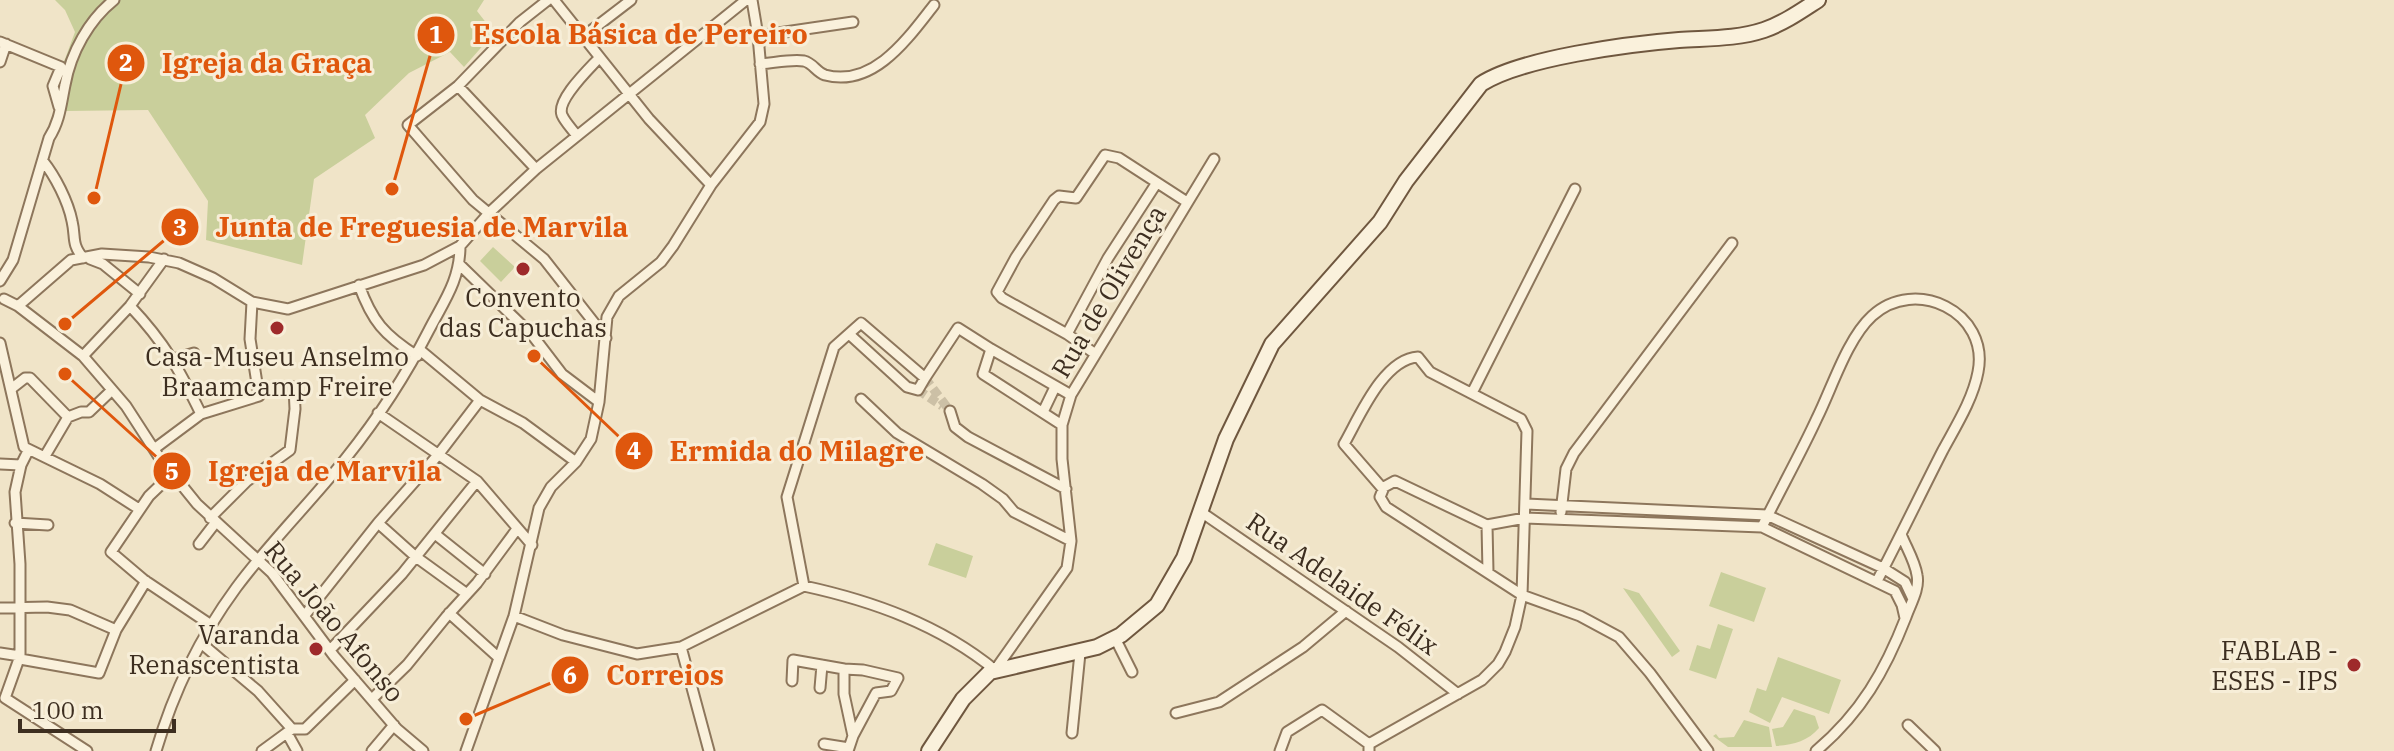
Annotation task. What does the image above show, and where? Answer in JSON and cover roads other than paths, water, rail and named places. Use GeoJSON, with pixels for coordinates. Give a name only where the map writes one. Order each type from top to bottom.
{"type":"FeatureCollection","features":[{"type":"Feature","properties":{"kind":"street"},"geometry":{"type":"LineString","coordinates":[[0,281],[13,260],[49,138],[58,125],[65,81],[75,53],[99,12],[114,0]]}},
{"type":"Feature","properties":{"kind":"street"},"geometry":{"type":"LineString","coordinates":[[548,0],[520,22],[458,86],[408,125],[473,200],[544,259],[606,338]]}},
{"type":"Feature","properties":{"kind":"street"},"geometry":{"type":"LineString","coordinates":[[554,0],[649,119],[711,185]]}},
{"type":"Feature","properties":{"kind":"street"},"geometry":{"type":"LineString","coordinates":[[584,36],[631,0]]}},
{"type":"Feature","properties":{"kind":"street"},"geometry":{"type":"LineString","coordinates":[[18,306],[71,260],[102,254],[164,259],[202,272],[252,302],[288,309],[424,265],[460,246],[490,212],[536,169],[749,0],[758,36],[764,104],[760,122],[711,185],[661,262],[619,296],[607,317],[599,402],[591,439],[576,462],[551,487],[539,508],[514,616],[466,751]]}},
{"type":"Feature","properties":{"kind":"street"},"geometry":{"type":"LineString","coordinates":[[929,751],[963,699],[985,675],[995,670],[1080,653],[1115,638],[1148,614],[1164,596],[1184,558],[1226,439],[1272,344],[1380,222],[1406,181],[1481,84],[1519,68],[1567,57],[1660,42],[1746,35],[1780,23],[1818,0]]}},
{"type":"Feature","properties":{"kind":"street"},"geometry":{"type":"LineString","coordinates":[[760,64],[804,61],[823,75],[858,74],[897,52],[934,5]]}},
{"type":"Feature","properties":{"kind":"street"},"geometry":{"type":"LineString","coordinates":[[758,36],[853,22]]}},
{"type":"Feature","properties":{"kind":"street"},"geometry":{"type":"LineString","coordinates":[[0,62],[3,43],[61,67],[53,86],[60,111]]}},
{"type":"Feature","properties":{"kind":"street"},"geometry":{"type":"LineString","coordinates":[[577,136],[562,116],[561,107],[572,88],[599,58]]}},
{"type":"Feature","properties":{"kind":"street"},"geometry":{"type":"LineString","coordinates":[[458,86],[536,169]]}},
{"type":"Feature","properties":{"kind":"street"},"geometry":{"type":"LineString","coordinates":[[1094,353],[1067,334],[1002,298],[997,292],[1000,283],[1054,200],[1059,196],[1076,198],[1105,155],[1119,158],[1187,202]]}},
{"type":"Feature","properties":{"kind":"street","name":"Rua de Olivença"},"geometry":{"type":"LineString","coordinates":[[995,670],[1067,568],[1071,541],[1062,459],[1062,425],[1071,395],[1214,159]]}},
{"type":"Feature","properties":{"kind":"street"},"geometry":{"type":"LineString","coordinates":[[43,161],[69,210],[74,225],[74,246],[83,258],[103,264],[140,294]]}},
{"type":"Feature","properties":{"kind":"street"},"geometry":{"type":"LineString","coordinates":[[1067,334],[1108,258],[1156,184]]}},
{"type":"Feature","properties":{"kind":"street"},"geometry":{"type":"LineString","coordinates":[[1472,393],[1575,189]]}},
{"type":"Feature","properties":{"kind":"street"},"geometry":{"type":"LineString","coordinates":[[1560,519],[1566,469],[1574,453],[1732,243]]}},
{"type":"Feature","properties":{"kind":"street"},"geometry":{"type":"LineString","coordinates":[[156,751],[166,717],[211,625],[259,561],[346,458],[418,353],[445,306],[460,265],[460,246]]}},
{"type":"Feature","properties":{"kind":"street"},"geometry":{"type":"LineString","coordinates":[[83,356],[130,306],[164,259]]}},
{"type":"Feature","properties":{"kind":"street"},"geometry":{"type":"LineString","coordinates":[[460,265],[533,336],[562,374],[599,402]]}},
{"type":"Feature","properties":{"kind":"street"},"geometry":{"type":"LineString","coordinates":[[359,285],[376,323],[384,332],[418,353],[480,400],[523,423],[576,462]]}},
{"type":"Feature","properties":{"kind":"street","name":"Rua João Afonso"},"geometry":{"type":"LineString","coordinates":[[1,298],[18,306],[83,356],[126,406],[172,474],[213,520],[259,561],[409,746],[423,751]]}},
{"type":"Feature","properties":{"kind":"street"},"geometry":{"type":"LineString","coordinates":[[1762,527],[1803,449],[1844,358],[1869,319],[1883,308],[1910,299],[1929,299],[1949,307],[1966,322],[1977,345],[1978,372],[1961,415],[1877,581]]}},
{"type":"Feature","properties":{"kind":"street"},"geometry":{"type":"LineString","coordinates":[[154,449],[201,414],[259,396],[250,339],[252,302]]}},
{"type":"Feature","properties":{"kind":"street"},"geometry":{"type":"LineString","coordinates":[[130,306],[154,331],[174,359],[201,414]]}},
{"type":"Feature","properties":{"kind":"street"},"geometry":{"type":"LineString","coordinates":[[804,586],[787,497],[834,347],[861,323],[925,378]]}},
{"type":"Feature","properties":{"kind":"street"},"geometry":{"type":"LineString","coordinates":[[849,334],[907,387],[918,390],[958,328],[1071,395]]}},
{"type":"Feature","properties":{"kind":"street"},"geometry":{"type":"LineString","coordinates":[[0,343],[22,443],[28,451],[45,456],[100,484],[139,509]]}},
{"type":"Feature","properties":{"kind":"street"},"geometry":{"type":"LineString","coordinates":[[991,349],[983,374],[1062,425]]}},
{"type":"Feature","properties":{"kind":"street"},"geometry":{"type":"LineString","coordinates":[[174,359],[194,353]]}},
{"type":"Feature","properties":{"kind":"street"},"geometry":{"type":"LineString","coordinates":[[1280,751],[1287,732],[1322,710],[1369,748],[1482,680],[1498,664],[1515,627],[1522,595],[1526,504],[1527,431],[1521,419],[1430,372],[1418,357],[1411,358],[1387,372],[1344,444],[1383,489]]}},
{"type":"Feature","properties":{"kind":"street"},"geometry":{"type":"LineString","coordinates":[[11,389],[25,378],[30,378],[68,417]]}},
{"type":"Feature","properties":{"kind":"street"},"geometry":{"type":"LineString","coordinates":[[199,544],[213,520],[247,481],[290,450],[294,387]]}},
{"type":"Feature","properties":{"kind":"street"},"geometry":{"type":"LineString","coordinates":[[1043,412],[1055,387]]}},
{"type":"Feature","properties":{"kind":"street"},"geometry":{"type":"LineString","coordinates":[[45,456],[68,417],[89,412],[112,390]]}},
{"type":"Feature","properties":{"kind":"street"},"geometry":{"type":"LineString","coordinates":[[861,399],[897,433],[982,484],[1003,499],[1014,512],[1071,541]]}},
{"type":"Feature","properties":{"kind":"street"},"geometry":{"type":"LineString","coordinates":[[305,615],[480,400]]}},
{"type":"Feature","properties":{"kind":"street"},"geometry":{"type":"LineString","coordinates":[[950,411],[955,427],[968,437],[1066,489]]}},
{"type":"Feature","properties":{"kind":"street"},"geometry":{"type":"LineString","coordinates":[[378,413],[477,481],[532,545]]}},
{"type":"Feature","properties":{"kind":"street"},"geometry":{"type":"LineString","coordinates":[[28,451],[21,465],[15,492],[20,564],[20,658],[5,698],[87,751]]}},
{"type":"Feature","properties":{"kind":"street"},"geometry":{"type":"LineString","coordinates":[[0,464],[21,465]]}},
{"type":"Feature","properties":{"kind":"street"},"geometry":{"type":"LineString","coordinates":[[172,474],[139,509],[111,552],[146,581],[211,625]]}},
{"type":"Feature","properties":{"kind":"street"},"geometry":{"type":"LineString","coordinates":[[330,650],[416,557],[477,481]]}},
{"type":"Feature","properties":{"kind":"street"},"geometry":{"type":"LineString","coordinates":[[1708,751],[1625,643],[1580,616],[1522,595],[1386,507],[1380,497],[1383,489],[1395,481],[1487,525],[1525,518],[1762,527],[1895,591],[1905,618]]}},
{"type":"Feature","properties":{"kind":"street"},"geometry":{"type":"LineString","coordinates":[[1526,504],[1767,515],[1883,568],[1905,582],[1913,599]]}},
{"type":"Feature","properties":{"kind":"street","name":"Rua Adelaide Félix"},"geometry":{"type":"LineString","coordinates":[[1201,512],[1424,666],[1458,694]]}},
{"type":"Feature","properties":{"kind":"street"},"geometry":{"type":"LineString","coordinates":[[15,523],[48,525]]}},
{"type":"Feature","properties":{"kind":"street"},"geometry":{"type":"LineString","coordinates":[[378,523],[416,557],[467,594]]}},
{"type":"Feature","properties":{"kind":"street"},"geometry":{"type":"LineString","coordinates":[[1487,525],[1488,572]]}},
{"type":"Feature","properties":{"kind":"street"},"geometry":{"type":"LineString","coordinates":[[372,699],[407,665],[485,574],[517,529]]}},
{"type":"Feature","properties":{"kind":"street"},"geometry":{"type":"LineString","coordinates":[[435,534],[485,574]]}},
{"type":"Feature","properties":{"kind":"street"},"geometry":{"type":"LineString","coordinates":[[1816,751],[1872,690],[1885,668],[1913,599],[1918,577],[1901,534]]}},
{"type":"Feature","properties":{"kind":"street"},"geometry":{"type":"LineString","coordinates":[[0,653],[99,673],[116,630],[146,581]]}},
{"type":"Feature","properties":{"kind":"street"},"geometry":{"type":"LineString","coordinates":[[514,616],[563,635],[637,654],[681,647],[804,586],[897,613],[933,628],[995,670]]}},
{"type":"Feature","properties":{"kind":"street"},"geometry":{"type":"LineString","coordinates":[[0,608],[70,610],[116,630]]}},
{"type":"Feature","properties":{"kind":"street"},"geometry":{"type":"LineString","coordinates":[[1176,713],[1219,702],[1303,647],[1346,611]]}},
{"type":"Feature","properties":{"kind":"street"},"geometry":{"type":"LineString","coordinates":[[449,613],[499,658]]}},
{"type":"Feature","properties":{"kind":"street"},"geometry":{"type":"LineString","coordinates":[[1115,638],[1132,672]]}},
{"type":"Feature","properties":{"kind":"street"},"geometry":{"type":"LineString","coordinates":[[201,643],[258,691],[290,731],[297,751]]}},
{"type":"Feature","properties":{"kind":"street"},"geometry":{"type":"LineString","coordinates":[[681,647],[709,751]]}},
{"type":"Feature","properties":{"kind":"street"},"geometry":{"type":"LineString","coordinates":[[1072,733],[1080,653]]}},
{"type":"Feature","properties":{"kind":"street"},"geometry":{"type":"LineString","coordinates":[[792,681],[793,660],[898,678],[891,691],[876,693],[849,749],[824,744]]}},
{"type":"Feature","properties":{"kind":"street"},"geometry":{"type":"LineString","coordinates":[[820,688],[822,665]]}},
{"type":"Feature","properties":{"kind":"street"},"geometry":{"type":"LineString","coordinates":[[844,669],[844,694],[853,736]]}},
{"type":"Feature","properties":{"kind":"street"},"geometry":{"type":"LineString","coordinates":[[262,751],[290,731],[305,729],[355,680]]}},
{"type":"Feature","properties":{"kind":"street"},"geometry":{"type":"LineString","coordinates":[[372,751],[394,725]]}},
{"type":"Feature","properties":{"kind":"street"},"geometry":{"type":"LineString","coordinates":[[1908,725],[1935,751]]}},
{"type":"Feature","properties":{"kind":"tunnel"},"geometry":{"type":"LineString","coordinates":[[925,378],[950,411]]}},
{"type":"Feature","properties":{"kind":"tunnel"},"geometry":{"type":"LineString","coordinates":[[918,390],[942,406]]}},
{"type":"Feature","properties":{"kind":"place","name":"Escola Básica de Pereiro"},"geometry":{"type":"Point","coordinates":[392,189]}},
{"type":"Feature","properties":{"kind":"place","name":"Igreja da Graça"},"geometry":{"type":"Point","coordinates":[94,198]}},
{"type":"Feature","properties":{"kind":"place","name":"Convento das Capuchas"},"geometry":{"type":"Point","coordinates":[523,269]}},
{"type":"Feature","properties":{"kind":"place","name":"Junta de Freguesia de Marvila"},"geometry":{"type":"Point","coordinates":[65,324]}},
{"type":"Feature","properties":{"kind":"place","name":"Casa-Museu Anselmo Braamcamp Freire"},"geometry":{"type":"Point","coordinates":[277,328]}},
{"type":"Feature","properties":{"kind":"place","name":"Ermida do Milagre"},"geometry":{"type":"Point","coordinates":[534,356]}},
{"type":"Feature","properties":{"kind":"place","name":"Igreja de Marvila"},"geometry":{"type":"Point","coordinates":[65,374]}},
{"type":"Feature","properties":{"kind":"place","name":"Varanda Renascentista"},"geometry":{"type":"Point","coordinates":[316,649]}},
{"type":"Feature","properties":{"kind":"place","name":"FABLAB - ESES - IPS"},"geometry":{"type":"Point","coordinates":[2354,665]}},
{"type":"Feature","properties":{"kind":"place","name":"Correios"},"geometry":{"type":"Point","coordinates":[466,719]}}]}
